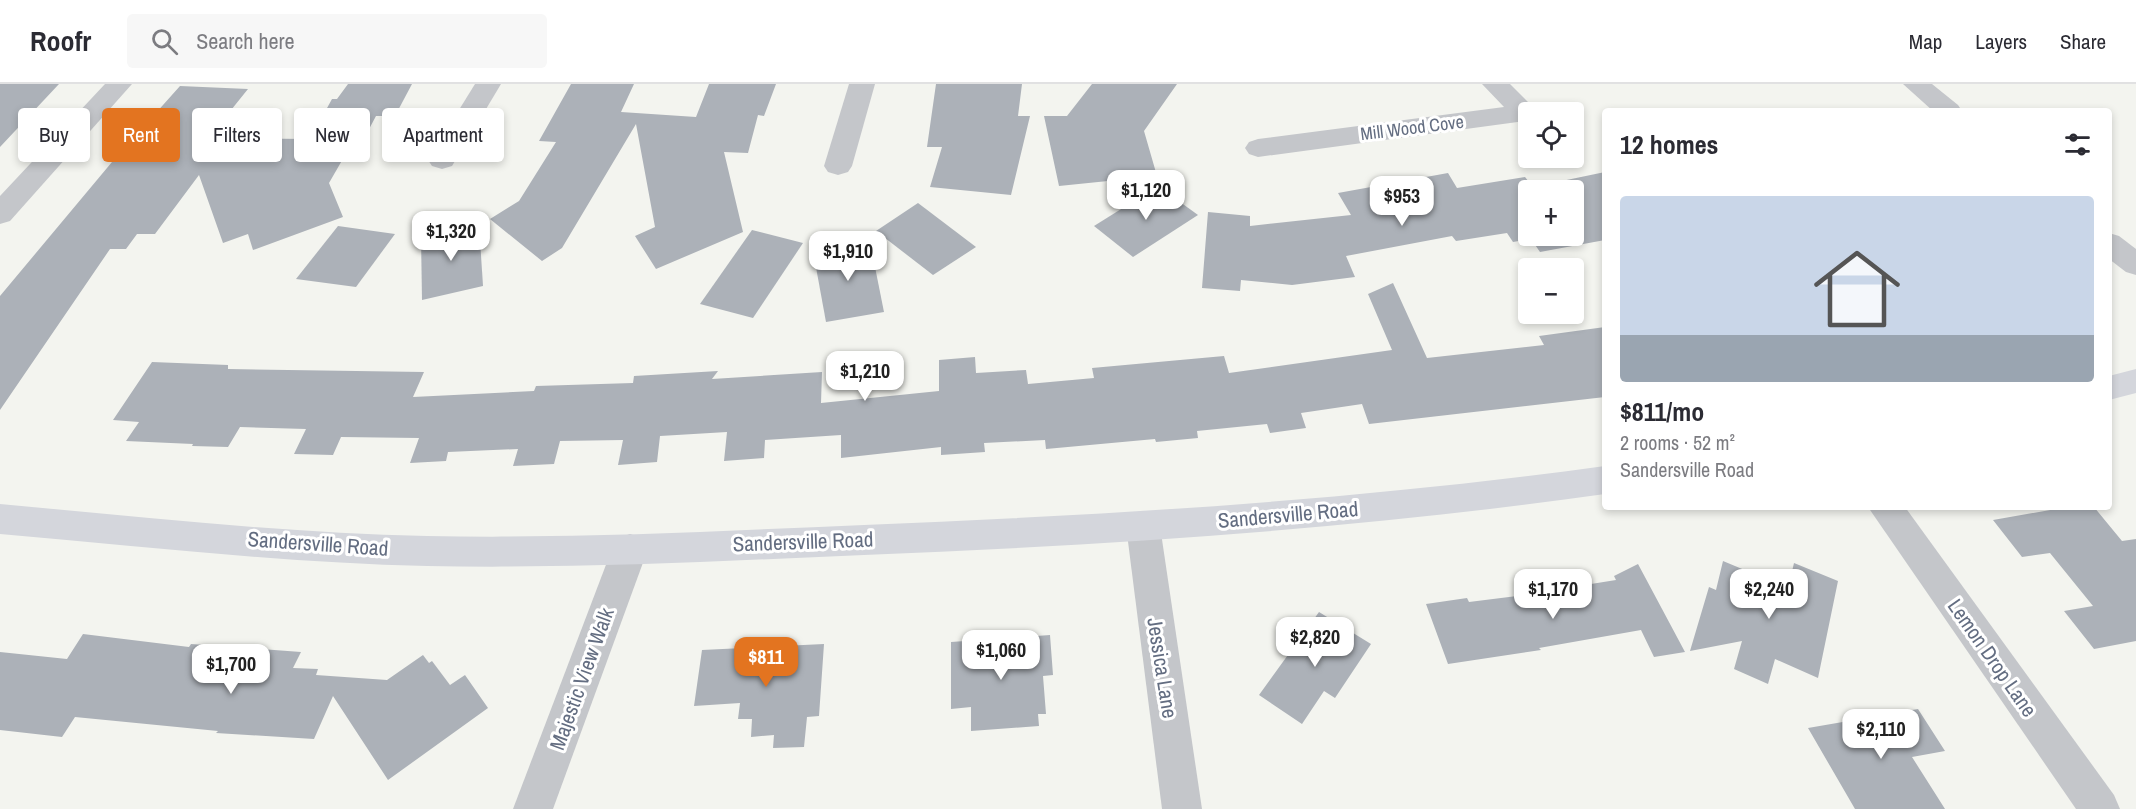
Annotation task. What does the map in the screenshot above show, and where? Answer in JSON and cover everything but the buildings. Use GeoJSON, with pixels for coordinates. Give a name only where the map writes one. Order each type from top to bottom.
{"type":"FeatureCollection","features":[{"type":"Feature","properties":{"kind":"street"},"geometry":{"type":"LineString","coordinates":[[0,214],[120,84]]}},
{"type":"Feature","properties":{"kind":"street"},"geometry":{"type":"LineString","coordinates":[[473,108],[488,84]]}},
{"type":"Feature","properties":{"kind":"street"},"geometry":{"type":"LineString","coordinates":[[838,166],[862,84]]}},
{"type":"Feature","properties":{"kind":"street","name":"Mill Wood Cove"},"geometry":{"type":"LineString","coordinates":[[1258,148],[1525,113],[1495,84]]}},
{"type":"Feature","properties":{"kind":"street"},"geometry":{"type":"LineString","coordinates":[[1916,84],[1945,108]]}},
{"type":"Feature","properties":{"kind":"street"},"geometry":{"type":"LineString","coordinates":[[2112,245],[2136,265]]}},
{"type":"Feature","properties":{"kind":"street"},"geometry":{"type":"LineString","coordinates":[[2112,387],[2136,381]]}},
{"type":"Feature","properties":{"kind":"street","name":"Sandersville Road"},"geometry":{"type":"LineString","coordinates":[[0,519],[282,542],[427,551],[630,549],[993,535],[1301,515],[1541,490],[1602,480]]}},
{"type":"Feature","properties":{"kind":"street","name":"Lemon Drop Lane"},"geometry":{"type":"LineString","coordinates":[[1887,510],[2100,809]]}},
{"type":"Feature","properties":{"kind":"street","name":"Jessica Lane"},"geometry":{"type":"LineString","coordinates":[[1143,526],[1182,809]]}},
{"type":"Feature","properties":{"kind":"street","name":"Majestic View Walk"},"geometry":{"type":"LineString","coordinates":[[533,809],[630,549]]}}]}
